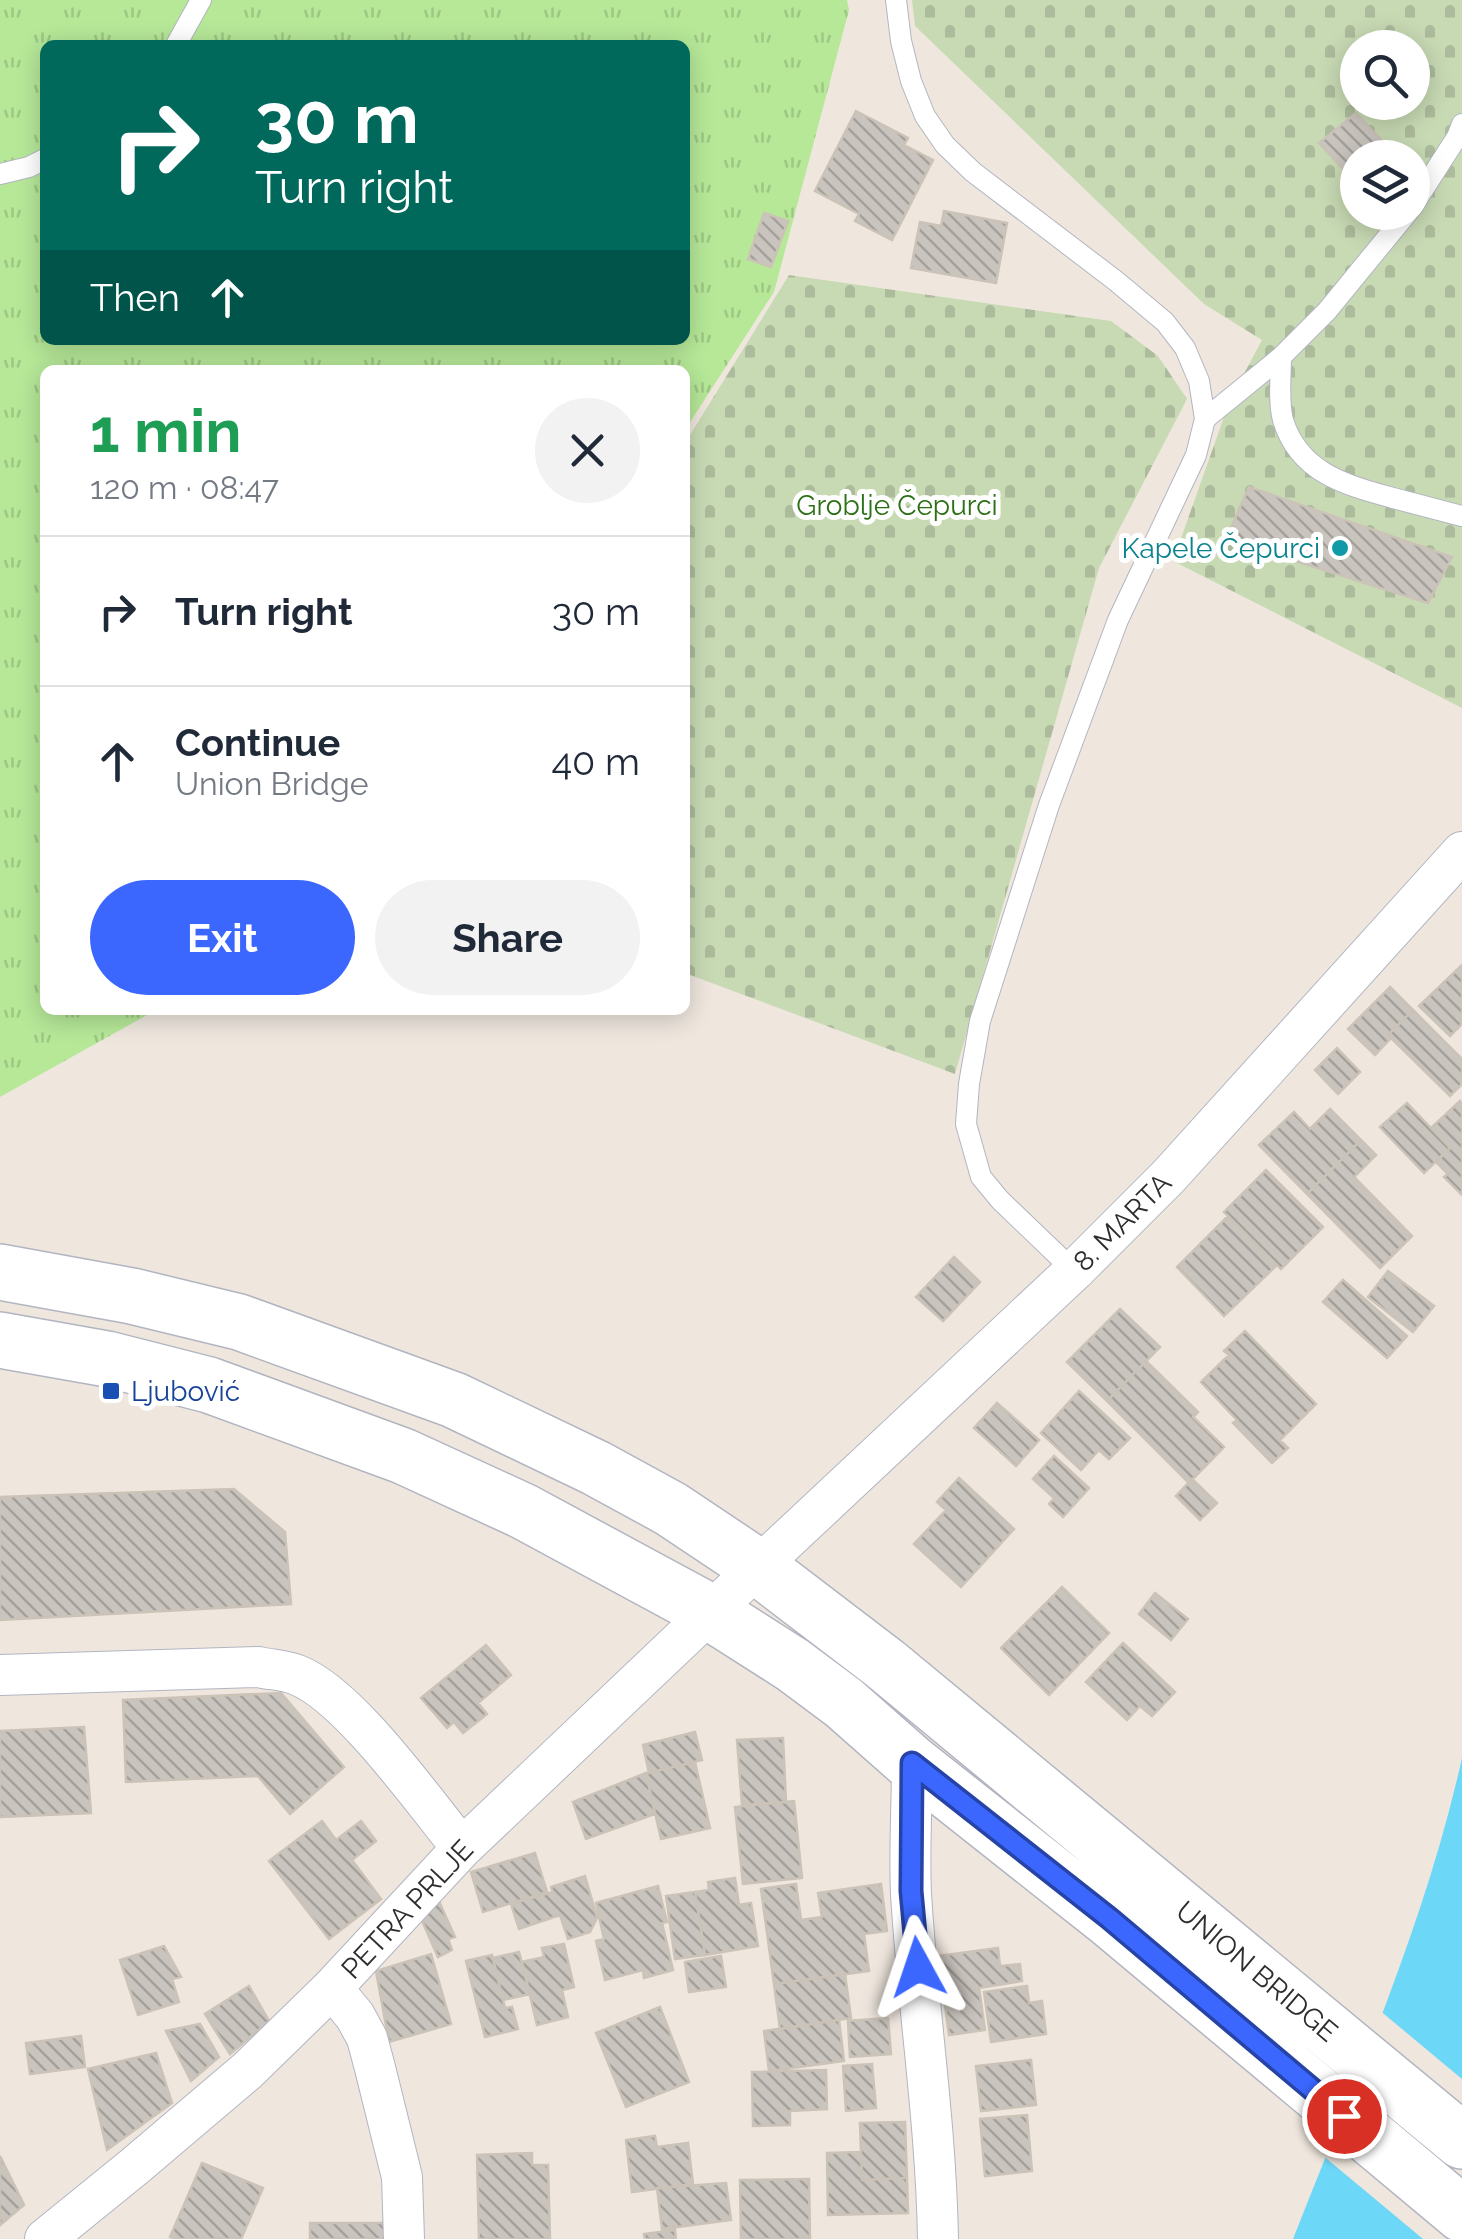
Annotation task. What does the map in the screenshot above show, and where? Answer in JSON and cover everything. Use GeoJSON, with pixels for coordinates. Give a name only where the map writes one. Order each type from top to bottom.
{"type":"FeatureCollection","features":[{"type":"Feature","properties":{"kind":"main road"},"geometry":{"type":"LineString","coordinates":[[0,1272],[132,1296],[239,1322],[454,1400],[671,1509],[758,1567],[885,1664],[1126,1898]]}},
{"type":"Feature","properties":{"kind":"main road"},"geometry":{"type":"LineString","coordinates":[[0,1340],[107,1359],[209,1385],[403,1456],[522,1511],[710,1612],[793,1665],[832,1693],[912,1763],[1126,1898]]}},
{"type":"Feature","properties":{"kind":"main road","name":"UNION BRIDGE"},"geometry":{"type":"LineString","coordinates":[[1126,1898],[1462,2141]]}},
{"type":"Feature","properties":{"kind":"main road","name":"UNION BRIDGE"},"geometry":{"type":"LineString","coordinates":[[1126,1898],[1462,2214]]}},
{"type":"Feature","properties":{"kind":"street","name":"8. MARTA"},"geometry":{"type":"LineString","coordinates":[[758,1567],[1074,1272],[1168,1176],[1462,852]]}},
{"type":"Feature","properties":{"kind":"street","name":"PETRA PRLJE"},"geometry":{"type":"LineString","coordinates":[[45,2239],[234,2082],[332,1988],[462,1848],[758,1567]]}},
{"type":"Feature","properties":{"kind":"street"},"geometry":{"type":"LineString","coordinates":[[0,1675],[259,1667],[298,1675],[336,1699],[462,1848]]}},
{"type":"Feature","properties":{"kind":"street"},"geometry":{"type":"LineString","coordinates":[[912,1763],[911,1891],[938,2239]]}},
{"type":"Feature","properties":{"kind":"street"},"geometry":{"type":"LineString","coordinates":[[332,1988],[355,2016],[380,2083],[402,2177],[404,2239]]}},
{"type":"Feature","properties":{"kind":"lane"},"geometry":{"type":"LineString","coordinates":[[179,40],[201,0]]}},
{"type":"Feature","properties":{"kind":"lane"},"geometry":{"type":"LineString","coordinates":[[896,0],[911,81],[925,116],[945,145],[973,172],[1165,322],[1185,348],[1199,381],[1205,420],[1196,454],[1118,620],[1049,805],[980,1021],[969,1084],[966,1124],[981,1176],[1000,1200],[1074,1272]]}},
{"type":"Feature","properties":{"kind":"lane"},"geometry":{"type":"LineString","coordinates":[[1430,179],[1462,124]]}},
{"type":"Feature","properties":{"kind":"lane"},"geometry":{"type":"LineString","coordinates":[[0,174],[40,162]]}},
{"type":"Feature","properties":{"kind":"lane"},"geometry":{"type":"LineString","coordinates":[[1205,420],[1281,357],[1327,311],[1394,230]]}},
{"type":"Feature","properties":{"kind":"lane"},"geometry":{"type":"LineString","coordinates":[[1281,357],[1282,415],[1302,456],[1329,477],[1462,516]]}},
{"type":"Feature","properties":{"kind":"green space"},"geometry":{"type":"Polygon","coordinates":[[[0,0],[847,0],[849,10],[774,292],[690,422],[690,365],[40,365],[40,1015],[147,1015],[0,1097],[0,0]]]}},
{"type":"Feature","properties":{"kind":"green space"},"geometry":{"type":"Polygon","coordinates":[[[912,0],[1462,0],[1462,708],[1173,561],[1230,400],[1262,340],[1204,304],[915,26],[912,0]]]}},
{"type":"Feature","properties":{"kind":"green space","name":"Groblje Čepurci"},"geometry":{"type":"Polygon","coordinates":[[[789,275],[1111,321],[1158,356],[1187,399],[1099,568],[955,1074],[690,975],[690,435],[789,275]]]}},
{"type":"Feature","properties":{"kind":"water"},"geometry":{"type":"Polygon","coordinates":[[[1462,1758],[1462,2239],[1293,2239],[1409,1941],[1462,1758]]]}},
{"type":"Feature","properties":{"kind":"pier"},"geometry":{"type":"Polygon","coordinates":[[[1378,2009],[1462,2079],[1462,2239],[1423,2239],[1321,2154],[1378,2009]]]}},
{"type":"Feature","properties":{"kind":"building"},"geometry":{"type":"Polygon","coordinates":[[[856,111],[908,138],[904,145],[933,160],[892,240],[855,221],[859,214],[815,191],[856,111]]]}},
{"type":"Feature","properties":{"kind":"building"},"geometry":{"type":"Polygon","coordinates":[[[1347,120],[1363,120],[1381,140],[1340,140],[1340,165],[1319,143],[1347,120]]]}},
{"type":"Feature","properties":{"kind":"building"},"geometry":{"type":"Polygon","coordinates":[[[944,211],[1007,223],[996,283],[911,268],[920,222],[941,226],[944,211]]]}},
{"type":"Feature","properties":{"kind":"building"},"geometry":{"type":"Polygon","coordinates":[[[764,213],[788,221],[771,267],[748,259],[764,213]]]}},
{"type":"Feature","properties":{"kind":"building","name":"Kapele Čepurci"},"geometry":{"type":"Polygon","coordinates":[[[1249,487],[1452,557],[1428,603],[1226,539],[1249,487]]]}},
{"type":"Feature","properties":{"kind":"building"},"geometry":{"type":"Polygon","coordinates":[[[1462,965],[1462,1024],[1450,1036],[1419,1006],[1462,965]]]}},
{"type":"Feature","properties":{"kind":"building"},"geometry":{"type":"Polygon","coordinates":[[[1390,987],[1413,1010],[1375,1055],[1348,1029],[1390,987]]]}},
{"type":"Feature","properties":{"kind":"building"},"geometry":{"type":"Polygon","coordinates":[[[1413,1010],[1462,1059],[1462,1084],[1450,1096],[1388,1035],[1413,1010]]]}},
{"type":"Feature","properties":{"kind":"building"},"geometry":{"type":"Polygon","coordinates":[[[1337,1048],[1360,1072],[1338,1094],[1315,1070],[1337,1048]]]}},
{"type":"Feature","properties":{"kind":"building"},"geometry":{"type":"Polygon","coordinates":[[[1460,1101],[1462,1195],[1436,1162],[1450,1148],[1431,1128],[1460,1101]]]}},
{"type":"Feature","properties":{"kind":"building"},"geometry":{"type":"Polygon","coordinates":[[[1407,1103],[1450,1148],[1424,1173],[1380,1127],[1407,1103]]]}},
{"type":"Feature","properties":{"kind":"building"},"geometry":{"type":"Polygon","coordinates":[[[1330,1109],[1361,1140],[1307,1194],[1259,1145],[1294,1112],[1310,1129],[1330,1109]]]}},
{"type":"Feature","properties":{"kind":"building"},"geometry":{"type":"Polygon","coordinates":[[[1361,1140],[1376,1155],[1354,1177],[1412,1236],[1380,1268],[1307,1194],[1361,1140]]]}},
{"type":"Feature","properties":{"kind":"building"},"geometry":{"type":"Polygon","coordinates":[[[1266,1170],[1323,1227],[1281,1269],[1224,1212],[1266,1170]]]}},
{"type":"Feature","properties":{"kind":"building"},"geometry":{"type":"Polygon","coordinates":[[[1228,1216],[1277,1265],[1224,1316],[1177,1267],[1228,1216]]]}},
{"type":"Feature","properties":{"kind":"building"},"geometry":{"type":"Polygon","coordinates":[[[954,1257],[980,1282],[943,1321],[916,1297],[954,1257]]]}},
{"type":"Feature","properties":{"kind":"building"},"geometry":{"type":"Polygon","coordinates":[[[1388,1271],[1434,1306],[1413,1332],[1368,1297],[1388,1271]]]}},
{"type":"Feature","properties":{"kind":"building"},"geometry":{"type":"Polygon","coordinates":[[[1343,1280],[1407,1336],[1387,1358],[1323,1302],[1343,1280]]]}},
{"type":"Feature","properties":{"kind":"building"},"geometry":{"type":"Polygon","coordinates":[[[1120,1309],[1160,1347],[1107,1401],[1067,1362],[1120,1309]]]}},
{"type":"Feature","properties":{"kind":"building"},"geometry":{"type":"Polygon","coordinates":[[[1245,1331],[1316,1404],[1280,1440],[1288,1448],[1272,1463],[1201,1382],[1229,1355],[1224,1351],[1245,1331]]]}},
{"type":"Feature","properties":{"kind":"building"},"geometry":{"type":"Polygon","coordinates":[[[1146,1361],[1198,1412],[1193,1417],[1224,1447],[1189,1483],[1107,1401],[1146,1361]]]}},
{"type":"Feature","properties":{"kind":"building"},"geometry":{"type":"Polygon","coordinates":[[[1079,1391],[1130,1438],[1109,1459],[1099,1450],[1081,1470],[1041,1433],[1079,1391]]]}},
{"type":"Feature","properties":{"kind":"building"},"geometry":{"type":"Polygon","coordinates":[[[997,1403],[1039,1440],[1016,1466],[974,1428],[997,1403]]]}},
{"type":"Feature","properties":{"kind":"building"},"geometry":{"type":"Polygon","coordinates":[[[1054,1456],[1089,1488],[1063,1517],[1049,1504],[1054,1498],[1033,1479],[1054,1456]]]}},
{"type":"Feature","properties":{"kind":"building"},"geometry":{"type":"Polygon","coordinates":[[[959,1478],[1014,1529],[961,1587],[914,1544],[946,1510],[937,1502],[959,1478]]]}},
{"type":"Feature","properties":{"kind":"building"},"geometry":{"type":"Polygon","coordinates":[[[1192,1479],[1217,1503],[1200,1520],[1176,1496],[1192,1479]]]}},
{"type":"Feature","properties":{"kind":"building"},"geometry":{"type":"Polygon","coordinates":[[[234,1489],[285,1532],[291,1604],[0,1620],[0,1497],[234,1489]]]}},
{"type":"Feature","properties":{"kind":"building"},"geometry":{"type":"Polygon","coordinates":[[[1062,1587],[1109,1633],[1049,1695],[1001,1648],[1062,1587]]]}},
{"type":"Feature","properties":{"kind":"building"},"geometry":{"type":"Polygon","coordinates":[[[1155,1593],[1188,1619],[1171,1640],[1139,1614],[1155,1593]]]}},
{"type":"Feature","properties":{"kind":"building"},"geometry":{"type":"Polygon","coordinates":[[[1123,1643],[1175,1692],[1152,1716],[1140,1706],[1127,1720],[1086,1682],[1123,1643]]]}},
{"type":"Feature","properties":{"kind":"building"},"geometry":{"type":"Polygon","coordinates":[[[486,1645],[511,1675],[478,1703],[487,1714],[463,1733],[454,1722],[447,1728],[421,1698],[486,1645]]]}},
{"type":"Feature","properties":{"kind":"building"},"geometry":{"type":"Polygon","coordinates":[[[281,1693],[344,1767],[290,1814],[258,1776],[126,1782],[123,1700],[281,1693]]]}},
{"type":"Feature","properties":{"kind":"building"},"geometry":{"type":"Polygon","coordinates":[[[84,1727],[91,1813],[0,1817],[0,1731],[84,1727]]]}},
{"type":"Feature","properties":{"kind":"building"},"geometry":{"type":"Polygon","coordinates":[[[695,1732],[702,1760],[649,1773],[643,1745],[695,1732]]]}},
{"type":"Feature","properties":{"kind":"building"},"geometry":{"type":"Polygon","coordinates":[[[783,1738],[786,1802],[742,1805],[737,1740],[783,1738]]]}},
{"type":"Feature","properties":{"kind":"building"},"geometry":{"type":"Polygon","coordinates":[[[695,1762],[710,1828],[661,1839],[646,1773],[695,1762]]]}},
{"type":"Feature","properties":{"kind":"building"},"geometry":{"type":"Polygon","coordinates":[[[646,1773],[655,1814],[586,1839],[573,1802],[646,1773]]]}},
{"type":"Feature","properties":{"kind":"building"},"geometry":{"type":"Polygon","coordinates":[[[794,1801],[802,1878],[743,1884],[735,1807],[794,1801]]]}},
{"type":"Feature","properties":{"kind":"building"},"geometry":{"type":"Polygon","coordinates":[[[322,1821],[336,1840],[361,1821],[376,1841],[352,1860],[381,1899],[329,1939],[269,1861],[322,1821]]]}},
{"type":"Feature","properties":{"kind":"building"},"geometry":{"type":"Polygon","coordinates":[[[535,1853],[547,1892],[483,1912],[471,1872],[535,1853]]]}},
{"type":"Feature","properties":{"kind":"building"},"geometry":{"type":"Polygon","coordinates":[[[585,1876],[597,1918],[590,1932],[568,1939],[560,1915],[519,1929],[511,1904],[553,1892],[551,1887],[585,1876]]]}},
{"type":"Feature","properties":{"kind":"building"},"geometry":{"type":"Polygon","coordinates":[[[735,1878],[739,1905],[751,1903],[758,1946],[705,1955],[695,1892],[709,1890],[708,1882],[735,1878]]]}},
{"type":"Feature","properties":{"kind":"building"},"geometry":{"type":"Polygon","coordinates":[[[796,1884],[801,1920],[822,1917],[818,1893],[881,1884],[887,1931],[864,1934],[869,1971],[774,1984],[761,1889],[796,1884]]]}},
{"type":"Feature","properties":{"kind":"building"},"geometry":{"type":"Polygon","coordinates":[[[658,1886],[673,1970],[644,1978],[643,1970],[605,1980],[596,1941],[604,1939],[596,1903],[658,1886]]]}},
{"type":"Feature","properties":{"kind":"building"},"geometry":{"type":"Polygon","coordinates":[[[695,1892],[705,1955],[675,1959],[666,1896],[695,1892]]]}},
{"type":"Feature","properties":{"kind":"building"},"geometry":{"type":"Polygon","coordinates":[[[437,1897],[455,1937],[448,1939],[452,1950],[438,1957],[416,1907],[437,1897]]]}},
{"type":"Feature","properties":{"kind":"building"},"geometry":{"type":"Polygon","coordinates":[[[564,1944],[574,1987],[562,1990],[568,2017],[537,2025],[522,1962],[544,1957],[542,1948],[564,1944]]]}},
{"type":"Feature","properties":{"kind":"building"},"geometry":{"type":"Polygon","coordinates":[[[164,1946],[181,1977],[172,1979],[179,2002],[138,2015],[120,1960],[164,1946]]]}},
{"type":"Feature","properties":{"kind":"building"},"geometry":{"type":"Polygon","coordinates":[[[998,1948],[1000,1966],[1020,1964],[1022,1981],[979,1988],[985,2030],[949,2035],[938,1956],[998,1948]]]}},
{"type":"Feature","properties":{"kind":"building"},"geometry":{"type":"Polygon","coordinates":[[[519,1952],[530,1994],[503,2000],[493,1958],[519,1952]]]}},
{"type":"Feature","properties":{"kind":"building"},"geometry":{"type":"Polygon","coordinates":[[[431,1954],[451,2024],[389,2042],[376,1971],[431,1954]]]}},
{"type":"Feature","properties":{"kind":"building"},"geometry":{"type":"Polygon","coordinates":[[[492,1955],[505,2008],[512,2007],[518,2029],[485,2037],[466,1961],[492,1955]]]}},
{"type":"Feature","properties":{"kind":"building"},"geometry":{"type":"Polygon","coordinates":[[[721,1956],[726,1987],[689,1992],[685,1962],[721,1956]]]}},
{"type":"Feature","properties":{"kind":"building"},"geometry":{"type":"Polygon","coordinates":[[[845,1974],[851,2018],[780,2029],[774,1984],[845,1974]]]}},
{"type":"Feature","properties":{"kind":"building"},"geometry":{"type":"Polygon","coordinates":[[[249,1986],[269,2021],[230,2054],[205,2014],[249,1986]]]}},
{"type":"Feature","properties":{"kind":"building"},"geometry":{"type":"Polygon","coordinates":[[[1027,1986],[1029,2003],[1042,2001],[1046,2034],[991,2042],[984,1992],[1027,1986]]]}},
{"type":"Feature","properties":{"kind":"building"},"geometry":{"type":"Polygon","coordinates":[[[660,2007],[689,2082],[626,2107],[596,2033],[660,2007]]]}},
{"type":"Feature","properties":{"kind":"building"},"geometry":{"type":"Polygon","coordinates":[[[888,2018],[891,2054],[850,2057],[848,2021],[888,2018]]]}},
{"type":"Feature","properties":{"kind":"building"},"geometry":{"type":"Polygon","coordinates":[[[839,2020],[844,2061],[769,2071],[764,2031],[839,2020]]]}},
{"type":"Feature","properties":{"kind":"building"},"geometry":{"type":"Polygon","coordinates":[[[200,2024],[219,2057],[191,2081],[166,2031],[200,2024]]]}},
{"type":"Feature","properties":{"kind":"building"},"geometry":{"type":"Polygon","coordinates":[[[81,2036],[85,2067],[30,2074],[26,2043],[81,2036]]]}},
{"type":"Feature","properties":{"kind":"building"},"geometry":{"type":"Polygon","coordinates":[[[156,2053],[172,2103],[107,2150],[88,2069],[156,2053]]]}},
{"type":"Feature","properties":{"kind":"building"},"geometry":{"type":"Polygon","coordinates":[[[1031,2060],[1036,2105],[981,2111],[976,2066],[1031,2060]]]}},
{"type":"Feature","properties":{"kind":"building"},"geometry":{"type":"Polygon","coordinates":[[[872,2064],[876,2108],[846,2111],[843,2066],[872,2064]]]}},
{"type":"Feature","properties":{"kind":"building"},"geometry":{"type":"Polygon","coordinates":[[[826,2070],[827,2109],[790,2111],[790,2125],[753,2126],[752,2072],[826,2070]]]}},
{"type":"Feature","properties":{"kind":"building"},"geometry":{"type":"Polygon","coordinates":[[[1027,2115],[1032,2171],[985,2176],[980,2119],[1027,2115]]]}},
{"type":"Feature","properties":{"kind":"building"},"geometry":{"type":"Polygon","coordinates":[[[905,2122],[907,2178],[862,2180],[860,2123],[905,2122]]]}},
{"type":"Feature","properties":{"kind":"building"},"geometry":{"type":"Polygon","coordinates":[[[655,2136],[657,2147],[688,2143],[693,2184],[632,2192],[626,2140],[655,2136]]]}},
{"type":"Feature","properties":{"kind":"building"},"geometry":{"type":"Polygon","coordinates":[[[861,2152],[862,2180],[907,2178],[908,2213],[828,2215],[827,2153],[861,2152]]]}},
{"type":"Feature","properties":{"kind":"building"},"geometry":{"type":"Polygon","coordinates":[[[532,2153],[532,2165],[548,2165],[550,2239],[479,2239],[477,2155],[532,2153]]]}},
{"type":"Feature","properties":{"kind":"building"},"geometry":{"type":"Polygon","coordinates":[[[0,2156],[24,2205],[0,2225],[0,2156]]]}},
{"type":"Feature","properties":{"kind":"building"},"geometry":{"type":"Polygon","coordinates":[[[202,2163],[263,2188],[241,2239],[170,2237],[202,2163]]]}},
{"type":"Feature","properties":{"kind":"building"},"geometry":{"type":"Polygon","coordinates":[[[809,2179],[810,2239],[741,2239],[740,2180],[809,2179]]]}},
{"type":"Feature","properties":{"kind":"building"},"geometry":{"type":"Polygon","coordinates":[[[726,2183],[731,2220],[662,2229],[657,2188],[726,2183]]]}},
{"type":"Feature","properties":{"kind":"building"},"geometry":{"type":"Polygon","coordinates":[[[310,2223],[390,2223],[390,2239],[310,2239],[310,2223]]]}},
{"type":"Feature","properties":{"kind":"building"},"geometry":{"type":"Polygon","coordinates":[[[675,2230],[676,2239],[645,2239],[644,2234],[675,2230]]]}},
{"type":"Feature","properties":{"kind":"place","name":"Kapele Čepurci"},"geometry":{"type":"Point","coordinates":[1340,548]}},
{"type":"Feature","properties":{"kind":"place","name":"Ljubović"},"geometry":{"type":"Point","coordinates":[111,1391]}},
{"type":"Feature","properties":{"kind":"route"},"geometry":{"type":"LineString","coordinates":[[918,1967],[911,1891],[912,1763],[1109,1918],[1344,2116]]}}]}
